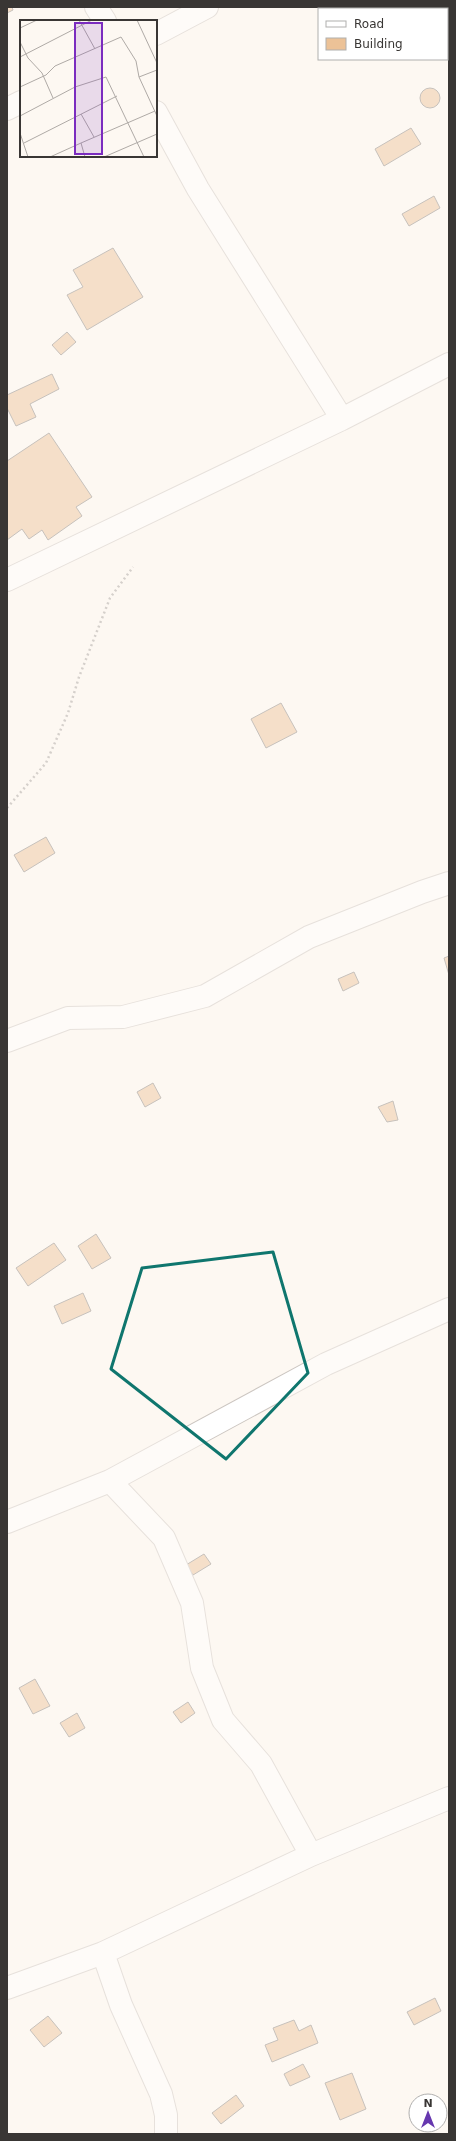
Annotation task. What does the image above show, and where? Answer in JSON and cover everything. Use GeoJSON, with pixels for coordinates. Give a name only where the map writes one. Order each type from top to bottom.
{"type":"FeatureCollection","features":[{"type":"Feature","properties":{"kind":"street"},"geometry":{"type":"LineString","coordinates":[[96,7],[104,20]]}},
{"type":"Feature","properties":{"kind":"street"},"geometry":{"type":"LineString","coordinates":[[157,33],[207,7]]}},
{"type":"Feature","properties":{"kind":"street"},"geometry":{"type":"LineString","coordinates":[[7,109],[20,102]]}},
{"type":"Feature","properties":{"kind":"street"},"geometry":{"type":"LineString","coordinates":[[157,114],[198,189],[342,419]]}},
{"type":"Feature","properties":{"kind":"street"},"geometry":{"type":"LineString","coordinates":[[7,580],[342,419],[449,364]]}},
{"type":"Feature","properties":{"kind":"street"},"geometry":{"type":"LineString","coordinates":[[7,1041],[68,1018],[123,1017],[204,996],[309,937],[422,892],[449,883]]}},
{"type":"Feature","properties":{"kind":"street"},"geometry":{"type":"LineString","coordinates":[[7,1522],[110,1481],[326,1364],[449,1309]]}},
{"type":"Feature","properties":{"kind":"street"},"geometry":{"type":"LineString","coordinates":[[110,1481],[164,1538],[192,1603],[202,1668],[223,1720],[261,1764],[311,1855]]}},
{"type":"Feature","properties":{"kind":"street"},"geometry":{"type":"LineString","coordinates":[[7,1988],[103,1954],[311,1855],[449,1798]]}},
{"type":"Feature","properties":{"kind":"street"},"geometry":{"type":"LineString","coordinates":[[103,1954],[121,2005],[161,2094],[166,2115],[166,2134]]}},
{"type":"Feature","properties":{"kind":"path"},"geometry":{"type":"LineString","coordinates":[[7,808],[46,764],[68,713],[79,676],[110,598],[133,567]]}},
{"type":"Feature","properties":{"kind":"highlighted area"},"geometry":{"type":"Polygon","coordinates":[[[273,1252],[308,1373],[226,1459],[111,1369],[142,1268],[273,1252]]]}},
{"type":"Feature","properties":{"kind":"building"},"geometry":{"type":"Polygon","coordinates":[[[7,7],[12,7],[13,10],[7,13],[7,7]]]}},
{"type":"Feature","properties":{"kind":"building"},"geometry":{"type":"Polygon","coordinates":[[[430,88],[437,91],[440,98],[437,105],[430,108],[423,105],[420,98],[423,91],[430,88]]]}},
{"type":"Feature","properties":{"kind":"building"},"geometry":{"type":"Polygon","coordinates":[[[411,128],[421,144],[384,166],[375,149],[411,128]]]}},
{"type":"Feature","properties":{"kind":"building"},"geometry":{"type":"Polygon","coordinates":[[[434,196],[440,208],[409,226],[402,214],[434,196]]]}},
{"type":"Feature","properties":{"kind":"building"},"geometry":{"type":"Polygon","coordinates":[[[113,248],[143,297],[87,330],[67,295],[83,287],[73,270],[113,248]]]}},
{"type":"Feature","properties":{"kind":"building"},"geometry":{"type":"Polygon","coordinates":[[[67,332],[76,342],[61,355],[52,345],[67,332]]]}},
{"type":"Feature","properties":{"kind":"building"},"geometry":{"type":"Polygon","coordinates":[[[52,374],[59,389],[30,404],[36,417],[16,426],[7,408],[7,395],[52,374]]]}},
{"type":"Feature","properties":{"kind":"building"},"geometry":{"type":"Polygon","coordinates":[[[49,433],[92,497],[76,507],[82,516],[48,540],[42,530],[29,539],[22,529],[7,540],[7,461],[49,433]]]}},
{"type":"Feature","properties":{"kind":"building"},"geometry":{"type":"Polygon","coordinates":[[[281,703],[297,732],[266,748],[251,719],[281,703]]]}},
{"type":"Feature","properties":{"kind":"building"},"geometry":{"type":"Polygon","coordinates":[[[46,837],[55,853],[24,872],[14,855],[46,837]]]}},
{"type":"Feature","properties":{"kind":"building"},"geometry":{"type":"Polygon","coordinates":[[[449,956],[449,975],[444,958],[449,956]]]}},
{"type":"Feature","properties":{"kind":"building"},"geometry":{"type":"Polygon","coordinates":[[[354,972],[359,983],[343,991],[338,979],[354,972]]]}},
{"type":"Feature","properties":{"kind":"building"},"geometry":{"type":"Polygon","coordinates":[[[153,1083],[161,1098],[145,1107],[137,1092],[153,1083]]]}},
{"type":"Feature","properties":{"kind":"building"},"geometry":{"type":"Polygon","coordinates":[[[393,1101],[398,1120],[387,1122],[378,1107],[393,1101]]]}},
{"type":"Feature","properties":{"kind":"building"},"geometry":{"type":"Polygon","coordinates":[[[96,1234],[111,1258],[92,1269],[78,1246],[96,1234]]]}},
{"type":"Feature","properties":{"kind":"building"},"geometry":{"type":"Polygon","coordinates":[[[54,1243],[66,1260],[28,1286],[16,1268],[54,1243]]]}},
{"type":"Feature","properties":{"kind":"building"},"geometry":{"type":"Polygon","coordinates":[[[83,1293],[91,1311],[62,1324],[54,1306],[83,1293]]]}},
{"type":"Feature","properties":{"kind":"building"},"geometry":{"type":"Polygon","coordinates":[[[204,1554],[211,1564],[193,1575],[186,1565],[204,1554]]]}},
{"type":"Feature","properties":{"kind":"building"},"geometry":{"type":"Polygon","coordinates":[[[35,1679],[50,1706],[33,1714],[19,1688],[35,1679]]]}},
{"type":"Feature","properties":{"kind":"building"},"geometry":{"type":"Polygon","coordinates":[[[188,1702],[195,1713],[181,1723],[173,1712],[188,1702]]]}},
{"type":"Feature","properties":{"kind":"building"},"geometry":{"type":"Polygon","coordinates":[[[77,1713],[85,1728],[69,1737],[60,1723],[77,1713]]]}},
{"type":"Feature","properties":{"kind":"building"},"geometry":{"type":"Polygon","coordinates":[[[435,1998],[441,2011],[414,2025],[407,2012],[435,1998]]]}},
{"type":"Feature","properties":{"kind":"building"},"geometry":{"type":"Polygon","coordinates":[[[48,2016],[62,2033],[44,2047],[30,2030],[48,2016]]]}},
{"type":"Feature","properties":{"kind":"building"},"geometry":{"type":"Polygon","coordinates":[[[294,2020],[299,2031],[311,2025],[318,2043],[272,2062],[265,2045],[278,2040],[273,2028],[294,2020]]]}},
{"type":"Feature","properties":{"kind":"building"},"geometry":{"type":"Polygon","coordinates":[[[303,2064],[310,2077],[290,2086],[284,2074],[303,2064]]]}},
{"type":"Feature","properties":{"kind":"building"},"geometry":{"type":"Polygon","coordinates":[[[352,2073],[366,2109],[340,2120],[325,2083],[352,2073]]]}},
{"type":"Feature","properties":{"kind":"building"},"geometry":{"type":"Polygon","coordinates":[[[236,2095],[244,2106],[221,2124],[212,2113],[236,2095]]]}}]}
